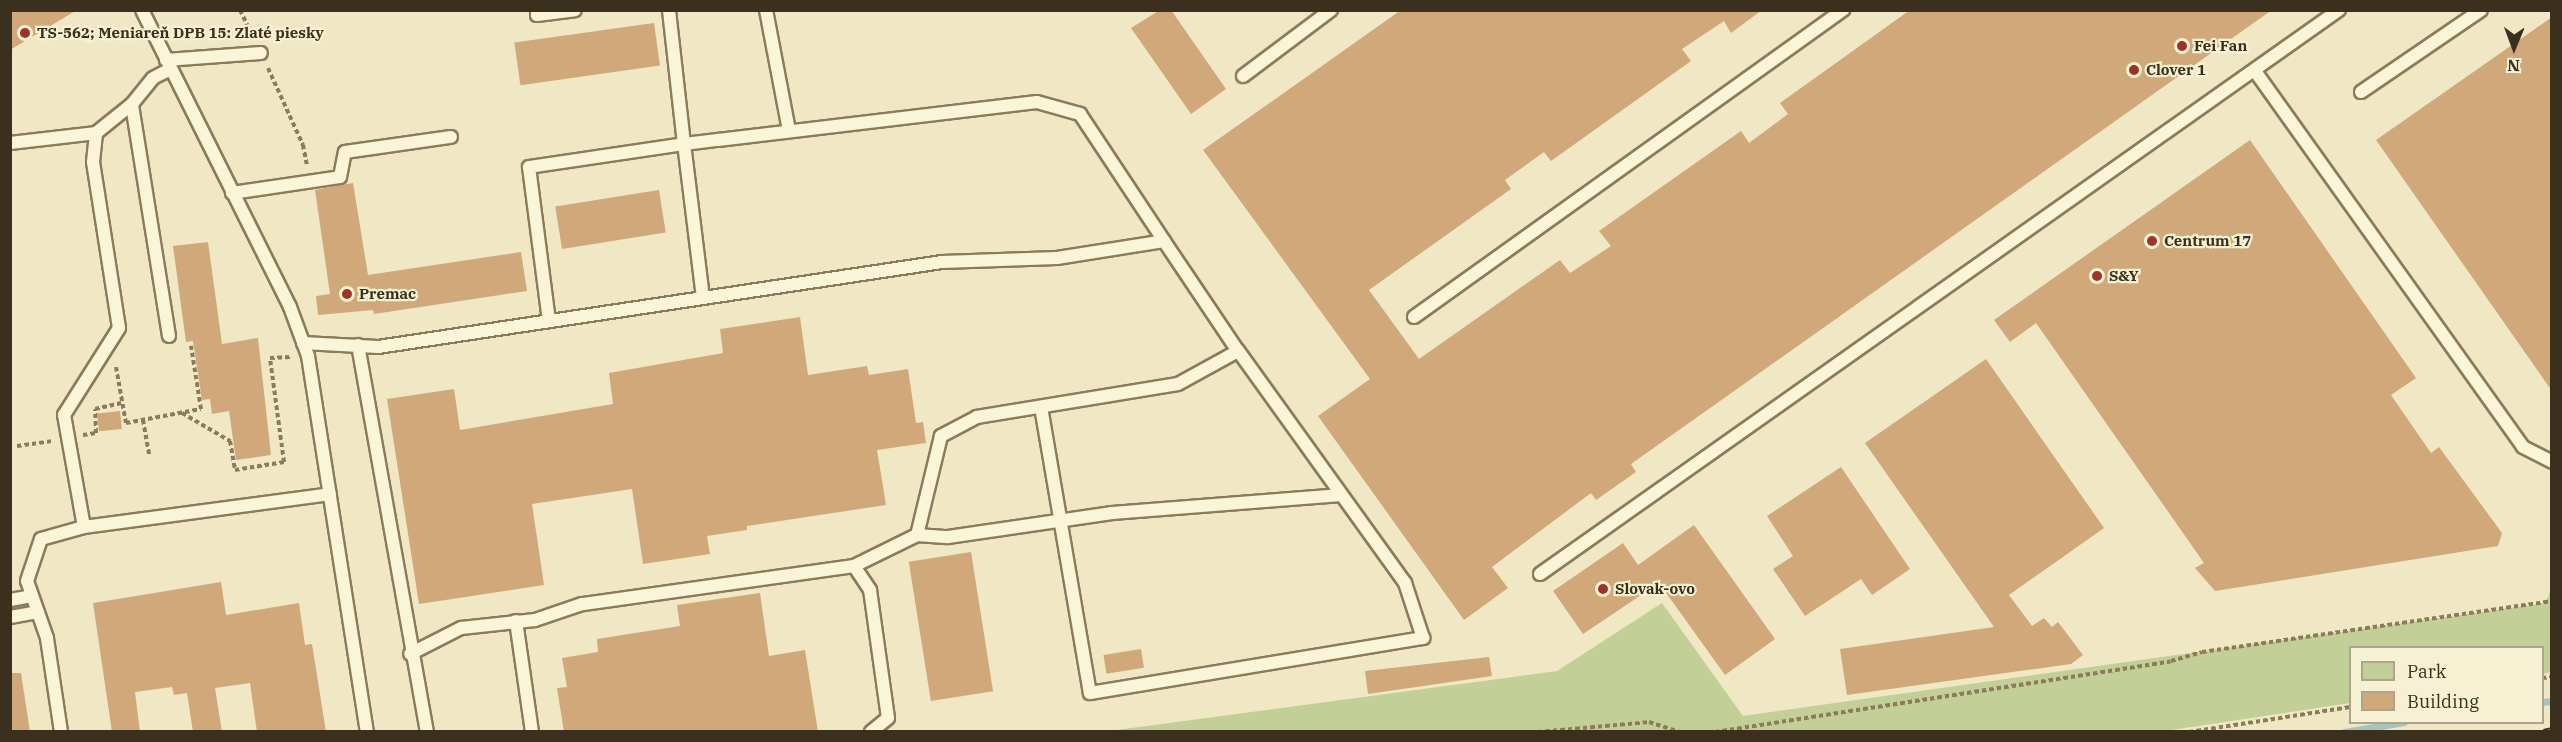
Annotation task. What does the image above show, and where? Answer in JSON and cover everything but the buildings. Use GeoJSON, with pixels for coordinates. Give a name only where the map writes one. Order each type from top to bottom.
{"type":"FeatureCollection","features":[{"type":"Feature","properties":{"kind":"lane"},"geometry":{"type":"LineString","coordinates":[[142,10],[232,193],[308,356],[367,732]]}},
{"type":"Feature","properties":{"kind":"lane"},"geometry":{"type":"LineString","coordinates":[[537,10],[537,15],[575,10]]}},
{"type":"Feature","properties":{"kind":"lane"},"geometry":{"type":"LineString","coordinates":[[669,10],[703,298]]}},
{"type":"Feature","properties":{"kind":"lane"},"geometry":{"type":"LineString","coordinates":[[766,10],[789,131]]}},
{"type":"Feature","properties":{"kind":"lane"},"geometry":{"type":"LineString","coordinates":[[1243,76],[1331,10]]}},
{"type":"Feature","properties":{"kind":"lane"},"geometry":{"type":"LineString","coordinates":[[1414,317],[1843,10]]}},
{"type":"Feature","properties":{"kind":"lane"},"geometry":{"type":"LineString","coordinates":[[1540,574],[2339,10]]}},
{"type":"Feature","properties":{"kind":"lane"},"geometry":{"type":"LineString","coordinates":[[2361,92],[2481,10]]}},
{"type":"Feature","properties":{"kind":"lane"},"geometry":{"type":"LineString","coordinates":[[10,143],[96,133],[132,104],[168,64],[261,53]]}},
{"type":"Feature","properties":{"kind":"lane"},"geometry":{"type":"LineString","coordinates":[[2255,71],[2523,447],[2552,462]]}},
{"type":"Feature","properties":{"kind":"lane"},"geometry":{"type":"LineString","coordinates":[[549,321],[528,167],[684,144],[1037,102],[1080,114],[1238,351],[1405,583],[1423,638],[1090,693],[1041,407]]}},
{"type":"Feature","properties":{"kind":"lane"},"geometry":{"type":"LineString","coordinates":[[132,104],[169,336]]}},
{"type":"Feature","properties":{"kind":"lane"},"geometry":{"type":"LineString","coordinates":[[84,527],[64,415],[119,328],[93,162],[96,133]]}},
{"type":"Feature","properties":{"kind":"lane"},"geometry":{"type":"LineString","coordinates":[[232,193],[340,177],[345,153],[451,137]]}},
{"type":"Feature","properties":{"kind":"lane"},"geometry":{"type":"LineString","coordinates":[[303,343],[378,347],[942,262],[1057,258],[1164,241]]}},
{"type":"Feature","properties":{"kind":"lane"},"geometry":{"type":"LineString","coordinates":[[358,345],[410,654],[427,732]]}},
{"type":"Feature","properties":{"kind":"lane"},"geometry":{"type":"LineString","coordinates":[[917,535],[941,436],[977,417],[1178,384],[1238,351]]}},
{"type":"Feature","properties":{"kind":"lane"},"geometry":{"type":"LineString","coordinates":[[61,732],[47,638],[27,581],[41,539],[84,527],[330,494]]}},
{"type":"Feature","properties":{"kind":"lane"},"geometry":{"type":"LineString","coordinates":[[410,654],[461,628],[535,620],[582,604],[854,566],[917,535],[948,537],[1061,523],[1112,513],[1341,495]]}},
{"type":"Feature","properties":{"kind":"lane"},"geometry":{"type":"LineString","coordinates":[[854,566],[870,590],[888,718],[871,732]]}},
{"type":"Feature","properties":{"kind":"lane"},"geometry":{"type":"LineString","coordinates":[[10,600],[32,596]]}},
{"type":"Feature","properties":{"kind":"lane"},"geometry":{"type":"LineString","coordinates":[[10,617],[38,612]]}},
{"type":"Feature","properties":{"kind":"lane"},"geometry":{"type":"LineString","coordinates":[[516,621],[532,732]]}},
{"type":"Feature","properties":{"kind":"path"},"geometry":{"type":"LineString","coordinates":[[240,10],[303,145],[310,183]]}},
{"type":"Feature","properties":{"kind":"path"},"geometry":{"type":"LineString","coordinates":[[112,340],[126,423],[201,409],[191,346]]}},
{"type":"Feature","properties":{"kind":"path"},"geometry":{"type":"LineString","coordinates":[[182,413],[230,441],[235,470],[284,462],[270,358],[308,356]]}},
{"type":"Feature","properties":{"kind":"path"},"geometry":{"type":"LineString","coordinates":[[143,420],[149,454]]}},
{"type":"Feature","properties":{"kind":"path"},"geometry":{"type":"LineString","coordinates":[[1715,732],[2171,661],[2202,652],[2552,601]]}},
{"type":"Feature","properties":{"kind":"path"},"geometry":{"type":"LineString","coordinates":[[2189,732],[2349,707]]}},
{"type":"Feature","properties":{"kind":"path"},"geometry":{"type":"LineString","coordinates":[[1538,732],[1649,722],[1679,732]]}},
{"type":"Feature","properties":{"kind":"green space"},"geometry":{"type":"Polygon","coordinates":[[[2551,589],[2551,672],[2544,674],[2544,646],[2349,646],[2349,703],[2165,731],[1109,731],[1557,671],[1662,603],[1743,716],[2546,603],[2551,589]]]}},
{"type":"Feature","properties":{"kind":"waterway"},"geometry":{"type":"LineString","coordinates":[[2544,702],[2552,701]]}},
{"type":"Feature","properties":{"kind":"waterway"},"geometry":{"type":"LineString","coordinates":[[2344,732],[2392,724]]}},
{"type":"Feature","properties":{"kind":"railway"},"geometry":{"type":"LineString","coordinates":[[2544,732],[2552,730]]}},
{"type":"Feature","properties":{"kind":"place","name":"TS-562; Meniareň DPB 15: Zlaté piesky"},"geometry":{"type":"Point","coordinates":[25,33]}},
{"type":"Feature","properties":{"kind":"place","name":"Fei Fan"},"geometry":{"type":"Point","coordinates":[2182,46]}},
{"type":"Feature","properties":{"kind":"place","name":"Clover 1"},"geometry":{"type":"Point","coordinates":[2134,70]}},
{"type":"Feature","properties":{"kind":"place","name":"Centrum 17"},"geometry":{"type":"Point","coordinates":[2152,241]}},
{"type":"Feature","properties":{"kind":"place","name":"S&Y"},"geometry":{"type":"Point","coordinates":[2097,276]}},
{"type":"Feature","properties":{"kind":"place","name":"Premac"},"geometry":{"type":"Point","coordinates":[347,294]}},
{"type":"Feature","properties":{"kind":"place","name":"Slovak-ovo"},"geometry":{"type":"Point","coordinates":[1603,589]}}]}
